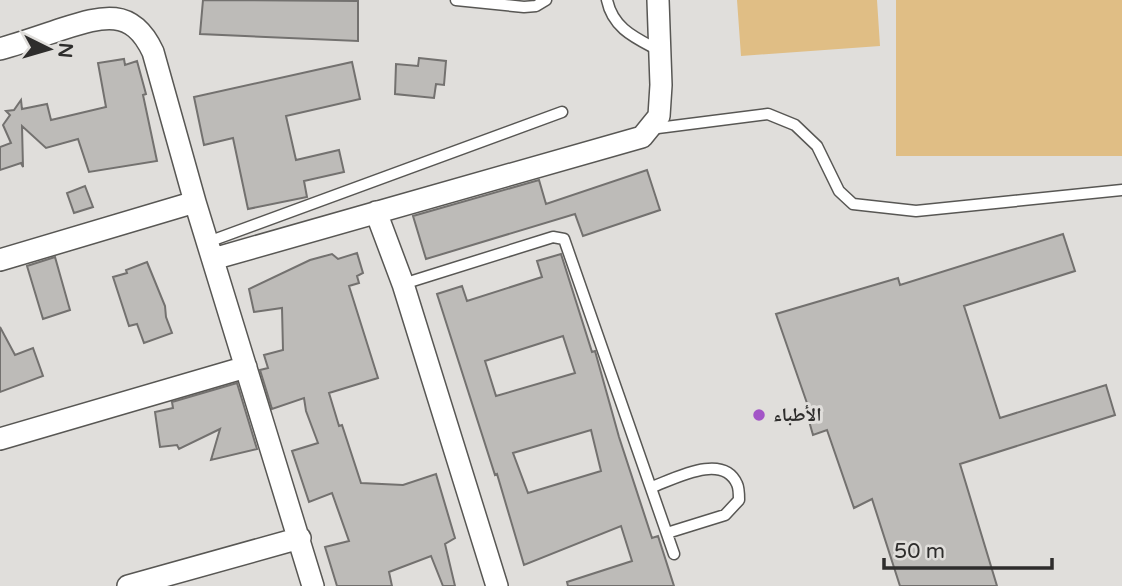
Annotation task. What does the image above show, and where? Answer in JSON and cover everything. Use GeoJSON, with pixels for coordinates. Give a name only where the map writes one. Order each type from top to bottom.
{"type":"FeatureCollection","features":[{"type":"Feature","properties":{"kind":"street"},"geometry":{"type":"LineString","coordinates":[[210,250],[376,212],[642,136],[659,116],[661,85],[658,0]]}},
{"type":"Feature","properties":{"kind":"street"},"geometry":{"type":"LineString","coordinates":[[0,49],[99,18],[116,18],[133,24],[146,36],[313,586]]}},
{"type":"Feature","properties":{"kind":"street"},"geometry":{"type":"LineString","coordinates":[[0,260],[195,202]]}},
{"type":"Feature","properties":{"kind":"street"},"geometry":{"type":"LineString","coordinates":[[376,212],[403,284],[497,586]]}},
{"type":"Feature","properties":{"kind":"street"},"geometry":{"type":"LineString","coordinates":[[0,439],[246,367]]}},
{"type":"Feature","properties":{"kind":"street"},"geometry":{"type":"LineString","coordinates":[[128,586],[300,538]]}},
{"type":"Feature","properties":{"kind":"lane"},"geometry":{"type":"LineString","coordinates":[[456,0],[524,7],[536,6],[546,0]]}},
{"type":"Feature","properties":{"kind":"lane"},"geometry":{"type":"LineString","coordinates":[[607,0],[610,13],[621,29],[660,51]]}},
{"type":"Feature","properties":{"kind":"lane"},"geometry":{"type":"LineString","coordinates":[[210,250],[562,112]]}},
{"type":"Feature","properties":{"kind":"lane"},"geometry":{"type":"LineString","coordinates":[[647,130],[768,114],[795,125],[817,146],[839,191],[853,204],[916,211],[1122,190]]}},
{"type":"Feature","properties":{"kind":"lane"},"geometry":{"type":"LineString","coordinates":[[403,284],[552,237],[564,239],[674,554]]}},
{"type":"Feature","properties":{"kind":"lane"},"geometry":{"type":"LineString","coordinates":[[652,487],[706,468],[724,470],[737,483],[739,500],[725,515],[667,533]]}},
{"type":"Feature","properties":{"kind":"shaded area"},"geometry":{"type":"Polygon","coordinates":[[[737,0],[877,0],[880,46],[741,56],[737,0]]]}},
{"type":"Feature","properties":{"kind":"shaded area"},"geometry":{"type":"Polygon","coordinates":[[[896,0],[1122,0],[1122,156],[896,156],[896,0]]]}},
{"type":"Feature","properties":{"kind":"building"},"geometry":{"type":"Polygon","coordinates":[[[203,0],[358,1],[358,41],[200,34],[203,0]]]}},
{"type":"Feature","properties":{"kind":"building"},"geometry":{"type":"Polygon","coordinates":[[[419,58],[446,61],[444,85],[436,84],[434,98],[395,94],[396,64],[418,66],[419,58]]]}},
{"type":"Feature","properties":{"kind":"building"},"geometry":{"type":"Polygon","coordinates":[[[124,59],[125,65],[137,61],[146,94],[143,95],[157,161],[89,172],[78,139],[46,148],[22,126],[23,167],[21,163],[0,170],[0,147],[11,143],[3,125],[10,115],[6,111],[14,110],[21,100],[22,109],[47,104],[51,120],[106,107],[98,63],[124,59]]]}},
{"type":"Feature","properties":{"kind":"building"},"geometry":{"type":"Polygon","coordinates":[[[352,62],[360,99],[286,116],[296,160],[339,150],[344,172],[304,181],[307,197],[248,209],[233,138],[204,145],[194,97],[352,62]]]}},
{"type":"Feature","properties":{"kind":"building"},"geometry":{"type":"Polygon","coordinates":[[[647,170],[660,210],[583,236],[575,214],[426,259],[413,216],[539,180],[546,204],[647,170]]]}},
{"type":"Feature","properties":{"kind":"building"},"geometry":{"type":"Polygon","coordinates":[[[85,186],[93,207],[74,213],[67,193],[85,186]]]}},
{"type":"Feature","properties":{"kind":"building"},"geometry":{"type":"Polygon","coordinates":[[[1063,234],[1075,271],[964,306],[1000,418],[1106,385],[1115,415],[960,464],[997,586],[900,586],[872,499],[854,508],[827,430],[813,435],[805,407],[808,406],[776,314],[898,278],[900,285],[1063,234]]]}},
{"type":"Feature","properties":{"kind":"building"},"geometry":{"type":"Polygon","coordinates":[[[357,253],[363,273],[357,276],[359,283],[349,286],[378,378],[329,393],[361,483],[403,485],[436,474],[455,538],[445,544],[455,586],[443,586],[431,556],[389,572],[392,586],[337,586],[325,547],[349,541],[332,493],[309,502],[292,451],[318,443],[304,398],[272,409],[260,370],[268,368],[264,355],[283,350],[282,308],[254,312],[249,289],[310,260],[332,254],[338,259],[357,253]]]}},
{"type":"Feature","properties":{"kind":"building"},"geometry":{"type":"Polygon","coordinates":[[[561,254],[592,352],[595,351],[619,437],[652,538],[658,536],[674,586],[568,586],[567,582],[632,561],[621,526],[524,565],[497,474],[495,475],[437,294],[462,286],[467,301],[542,277],[537,261],[561,254]],[[563,336],[485,361],[496,396],[575,373],[563,336]],[[591,430],[513,453],[528,493],[601,471],[591,430]]]}},
{"type":"Feature","properties":{"kind":"building"},"geometry":{"type":"Polygon","coordinates":[[[55,257],[70,310],[43,319],[27,266],[55,257]]]}},
{"type":"Feature","properties":{"kind":"building"},"geometry":{"type":"Polygon","coordinates":[[[147,262],[165,306],[172,333],[144,343],[137,324],[129,326],[113,277],[147,262]]]}},
{"type":"Feature","properties":{"kind":"building"},"geometry":{"type":"Polygon","coordinates":[[[0,327],[15,355],[33,348],[43,376],[0,392],[0,327]]]}},
{"type":"Feature","properties":{"kind":"building"},"geometry":{"type":"Polygon","coordinates":[[[237,383],[257,449],[211,460],[220,429],[179,449],[177,445],[160,447],[155,412],[173,408],[172,402],[237,383]]]}},
{"type":"Feature","properties":{"kind":"place","name":"الأطباء"},"geometry":{"type":"Point","coordinates":[759,415]}}]}
